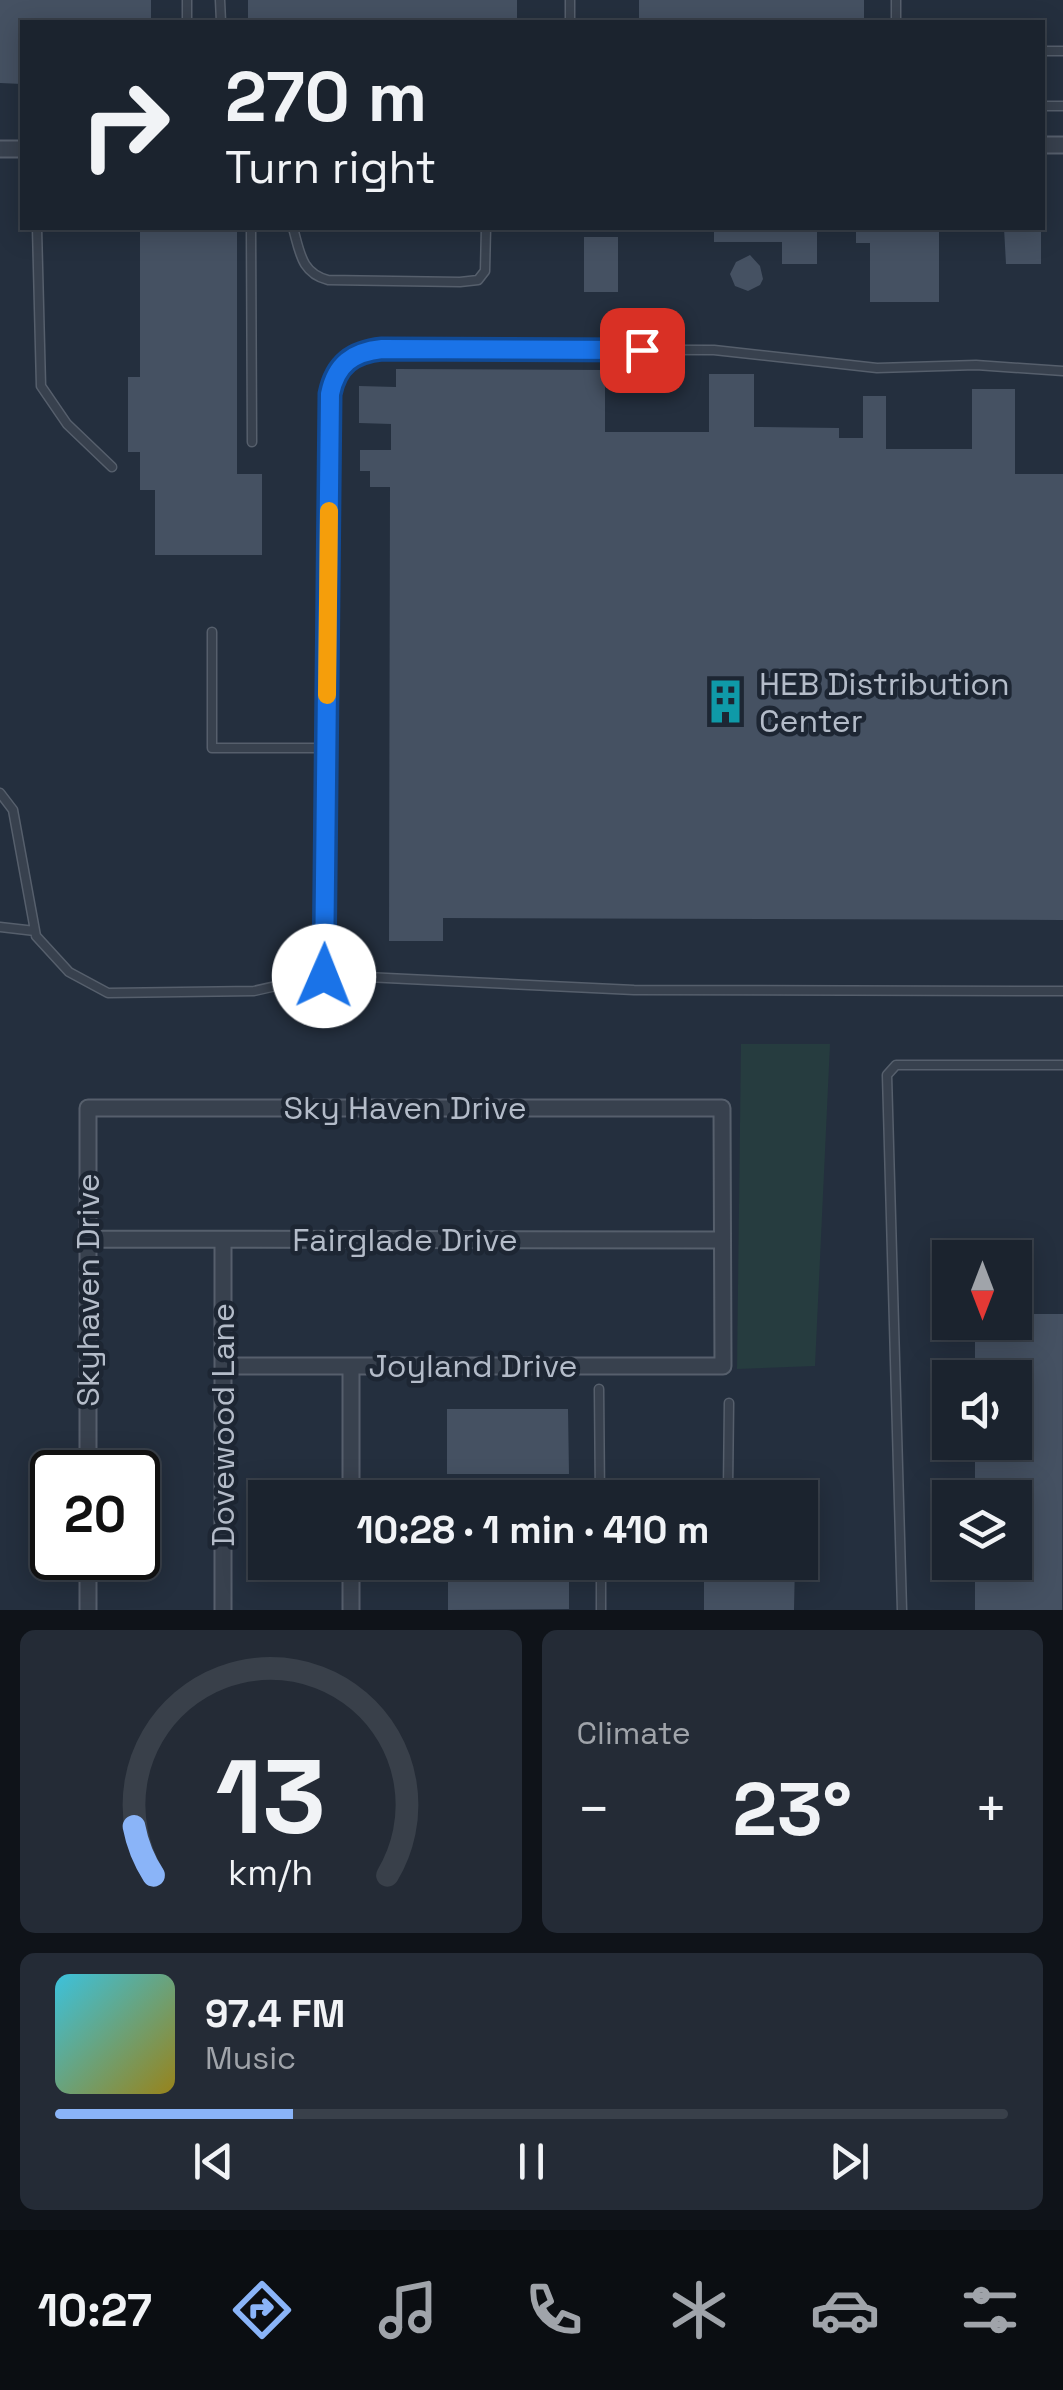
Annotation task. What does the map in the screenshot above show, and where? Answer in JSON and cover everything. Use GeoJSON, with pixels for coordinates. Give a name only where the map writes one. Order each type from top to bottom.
{"type":"FeatureCollection","features":[{"type":"Feature","properties":{"kind":"street","name":"Sky Haven Drive"},"geometry":{"type":"LineString","coordinates":[[88,1108],[722,1108],[721,1240]]}},
{"type":"Feature","properties":{"kind":"street","name":"Skyhaven Drive"},"geometry":{"type":"LineString","coordinates":[[88,1108],[88,1450]]}},
{"type":"Feature","properties":{"kind":"street","name":"Fairglade Drive"},"geometry":{"type":"LineString","coordinates":[[88,1240],[721,1240]]}},
{"type":"Feature","properties":{"kind":"street","name":"Dovewood Lane"},"geometry":{"type":"LineString","coordinates":[[223,1240],[224,1610]]}},
{"type":"Feature","properties":{"kind":"street","name":"Joyland Drive"},"geometry":{"type":"LineString","coordinates":[[223,1366],[724,1366],[721,1240]]}},
{"type":"Feature","properties":{"kind":"street"},"geometry":{"type":"LineString","coordinates":[[350,1366],[350,1480]]}},
{"type":"Feature","properties":{"kind":"street"},"geometry":{"type":"LineString","coordinates":[[88,1580],[88,1610]]}},
{"type":"Feature","properties":{"kind":"street"},"geometry":{"type":"LineString","coordinates":[[350,1580],[350,1610]]}},
{"type":"Feature","properties":{"kind":"lane"},"geometry":{"type":"LineString","coordinates":[[37,230],[41,386],[67,424],[112,467]]}},
{"type":"Feature","properties":{"kind":"lane"},"geometry":{"type":"LineString","coordinates":[[251,230],[252,442]]}},
{"type":"Feature","properties":{"kind":"lane"},"geometry":{"type":"LineString","coordinates":[[294,230],[306,268],[314,276],[328,280],[460,282],[478,280],[484,272],[486,230]]}},
{"type":"Feature","properties":{"kind":"lane"},"geometry":{"type":"LineString","coordinates":[[324,976],[330,394],[339,368],[350,357],[382,349],[714,350],[877,368],[976,364],[1063,371]]}},
{"type":"Feature","properties":{"kind":"lane"},"geometry":{"type":"LineString","coordinates":[[212,632],[212,748],[327,748]]}},
{"type":"Feature","properties":{"kind":"lane"},"geometry":{"type":"LineString","coordinates":[[0,793],[13,810],[35,931],[70,972],[108,993],[254,992],[324,976],[634,990],[1063,991]]}},
{"type":"Feature","properties":{"kind":"lane"},"geometry":{"type":"LineString","coordinates":[[4,928],[35,931]]}},
{"type":"Feature","properties":{"kind":"lane"},"geometry":{"type":"LineString","coordinates":[[902,1610],[887,1076],[896,1065],[1063,1065]]}},
{"type":"Feature","properties":{"kind":"lane"},"geometry":{"type":"LineString","coordinates":[[599,1389],[600,1480]]}},
{"type":"Feature","properties":{"kind":"lane"},"geometry":{"type":"LineString","coordinates":[[728,1480],[729,1403]]}},
{"type":"Feature","properties":{"kind":"lane"},"geometry":{"type":"LineString","coordinates":[[601,1580],[602,1610]]}},
{"type":"Feature","properties":{"kind":"green space"},"geometry":{"type":"Polygon","coordinates":[[[741,1044],[830,1044],[815,1366],[737,1369],[741,1044]]]}},
{"type":"Feature","properties":{"kind":"building"},"geometry":{"type":"Polygon","coordinates":[[[0,0],[151,0],[151,20],[20,20],[20,84],[0,83],[0,0]]]}},
{"type":"Feature","properties":{"kind":"building"},"geometry":{"type":"Polygon","coordinates":[[[248,0],[517,0],[517,20],[248,20],[248,0]]]}},
{"type":"Feature","properties":{"kind":"building"},"geometry":{"type":"Polygon","coordinates":[[[639,0],[864,0],[864,20],[639,20],[639,0]]]}},
{"type":"Feature","properties":{"kind":"building"},"geometry":{"type":"Polygon","coordinates":[[[140,230],[237,230],[237,474],[262,474],[262,555],[155,555],[155,490],[140,490],[140,452],[128,452],[128,377],[140,377],[140,230]]]}},
{"type":"Feature","properties":{"kind":"building"},"geometry":{"type":"Polygon","coordinates":[[[714,230],[817,230],[817,264],[782,264],[782,242],[714,242],[714,230]]]}},
{"type":"Feature","properties":{"kind":"building"},"geometry":{"type":"Polygon","coordinates":[[[856,230],[939,230],[939,302],[870,302],[870,243],[856,243],[856,230]]]}},
{"type":"Feature","properties":{"kind":"building"},"geometry":{"type":"Polygon","coordinates":[[[1004,230],[1041,230],[1041,264],[1006,264],[1004,230]]]}},
{"type":"Feature","properties":{"kind":"building"},"geometry":{"type":"Polygon","coordinates":[[[584,237],[618,237],[618,292],[584,292],[584,237]]]}},
{"type":"Feature","properties":{"kind":"building"},"geometry":{"type":"Polygon","coordinates":[[[750,255],[760,266],[763,279],[748,291],[735,286],[730,274],[736,262],[750,255]]]}},
{"type":"Feature","properties":{"kind":"building","name":"HEB Distribution Center"},"geometry":{"type":"Polygon","coordinates":[[[396,369],[605,370],[605,432],[709,432],[709,374],[754,374],[754,427],[839,428],[839,438],[863,438],[863,396],[886,396],[886,449],[972,449],[972,389],[1015,389],[1015,474],[1063,474],[1063,920],[443,918],[443,941],[389,941],[390,487],[370,487],[370,471],[360,471],[360,450],[391,450],[391,424],[359,423],[359,386],[396,387],[396,369]]]}},
{"type":"Feature","properties":{"kind":"building"},"geometry":{"type":"Polygon","coordinates":[[[1032,1314],[1063,1314],[1062,1610],[975,1610],[975,1580],[1032,1580],[1032,1480],[975,1480],[975,1460],[1032,1460],[1032,1360],[975,1360],[975,1340],[1032,1340],[1032,1314]]]}},
{"type":"Feature","properties":{"kind":"building"},"geometry":{"type":"Polygon","coordinates":[[[447,1409],[568,1409],[569,1474],[447,1474],[447,1409]]]}},
{"type":"Feature","properties":{"kind":"building"},"geometry":{"type":"Polygon","coordinates":[[[448,1580],[569,1580],[569,1609],[448,1610],[448,1580]]]}},
{"type":"Feature","properties":{"kind":"building"},"geometry":{"type":"Polygon","coordinates":[[[704,1580],[795,1580],[794,1610],[704,1610],[704,1580]]]}},
{"type":"Feature","properties":{"kind":"slow traffic"},"geometry":{"type":"LineString","coordinates":[[327,695],[329,511]]}},
{"type":"Feature","properties":{"kind":"place","name":"HEB Distribution Center"},"geometry":{"type":"Point","coordinates":[726,702]}},
{"type":"Feature","properties":{"kind":"route"},"geometry":{"type":"LineString","coordinates":[[324,976],[330,394],[339,368],[350,357],[382,349],[642,350]]}}]}
